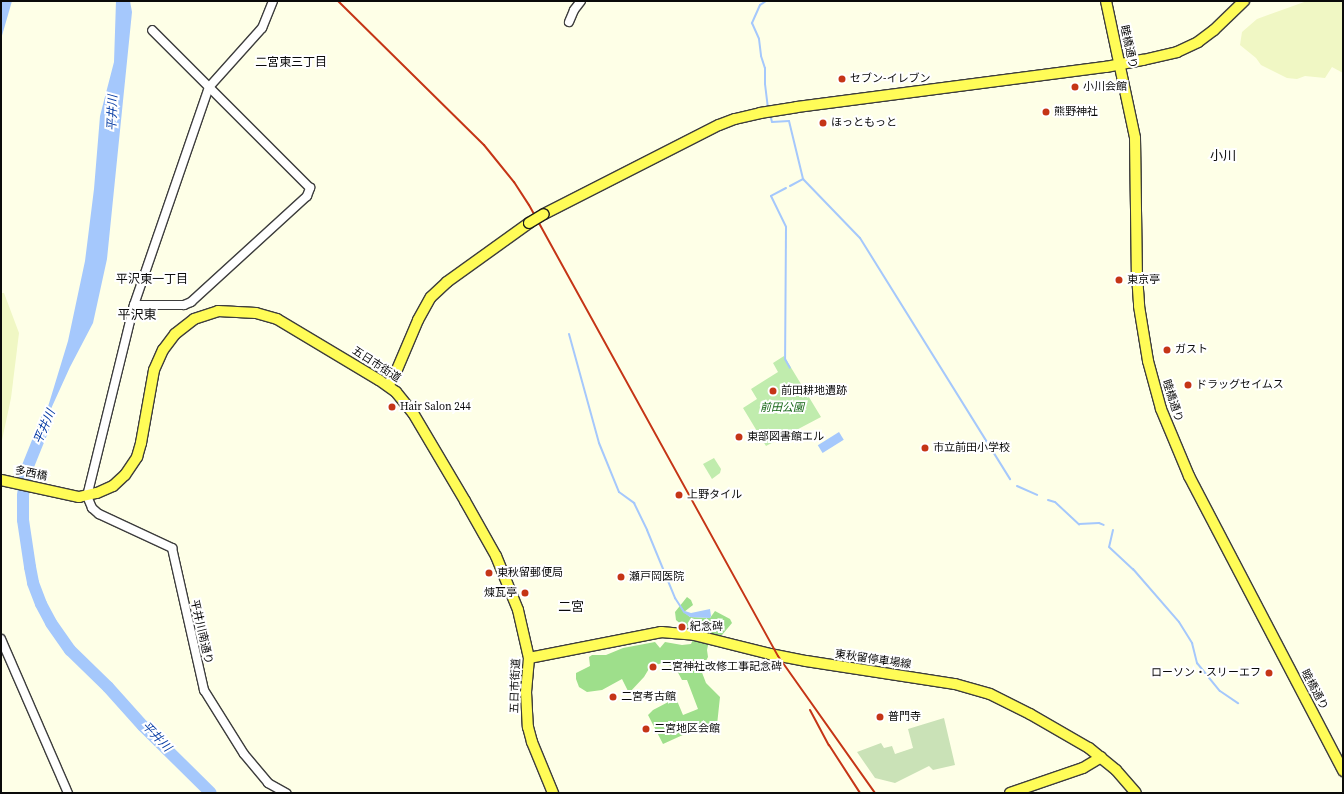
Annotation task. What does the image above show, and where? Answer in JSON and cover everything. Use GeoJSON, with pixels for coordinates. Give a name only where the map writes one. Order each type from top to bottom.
{"type":"FeatureCollection","features":[{"type":"Feature","properties":{"kind":"main road","name":"睦橋通り"},"geometry":{"type":"LineString","coordinates":[[1106,1],[1135,138],[1137,275],[1139,306],[1148,361],[1161,409],[1189,476],[1343,772]]}},
{"type":"Feature","properties":{"kind":"main road"},"geometry":{"type":"LineString","coordinates":[[387,385],[393,379],[418,320],[431,297],[447,282],[529,223],[544,214],[720,125],[760,113],[1120,64],[1168,54],[1198,42],[1214,30],[1244,1]]}},
{"type":"Feature","properties":{"kind":"main road","name":"五日市街道"},"geometry":{"type":"LineString","coordinates":[[55,492],[78,497],[87,496],[112,486],[131,468],[141,443],[152,375],[160,355],[169,341],[184,326],[205,314],[232,311],[256,313],[272,317],[387,385],[396,392],[413,413],[486,537],[518,610],[529,658],[526,692],[528,727],[532,742],[553,793]]}},
{"type":"Feature","properties":{"kind":"main road","name":"多西橋"},"geometry":{"type":"LineString","coordinates":[[1,480],[55,492]]}},
{"type":"Feature","properties":{"kind":"main road","name":"東秋留停車場線"},"geometry":{"type":"LineString","coordinates":[[529,658],[661,632],[694,635],[778,656],[969,687],[990,694],[1030,714],[1089,748],[1116,770],[1136,793]]}},
{"type":"Feature","properties":{"kind":"main road"},"geometry":{"type":"LineString","coordinates":[[1010,793],[1083,768],[1101,757]]}},
{"type":"Feature","properties":{"kind":"street"},"geometry":{"type":"LineString","coordinates":[[87,496],[134,305],[209,87],[262,28],[273,1]]}},
{"type":"Feature","properties":{"kind":"street"},"geometry":{"type":"LineString","coordinates":[[569,22],[574,10],[581,1]]}},
{"type":"Feature","properties":{"kind":"street"},"geometry":{"type":"LineString","coordinates":[[134,305],[184,305],[191,302],[310,192],[308,185],[152,30]]}},
{"type":"Feature","properties":{"kind":"street","name":"平井川南通り"},"geometry":{"type":"LineString","coordinates":[[87,496],[92,508],[99,514],[172,548],[204,690],[244,754],[268,783],[286,793]]}},
{"type":"Feature","properties":{"kind":"street"},"geometry":{"type":"LineString","coordinates":[[1,639],[68,793]]}},
{"type":"Feature","properties":{"kind":"green space"},"geometry":{"type":"Polygon","coordinates":[[[1307,1],[1343,1],[1343,73],[1332,67],[1325,78],[1305,76],[1297,79],[1287,78],[1261,65],[1256,58],[1240,45],[1242,32],[1257,19],[1307,1]]]}},
{"type":"Feature","properties":{"kind":"green space"},"geometry":{"type":"Polygon","coordinates":[[[1,293],[4,293],[19,333],[11,398],[1,445],[1,293]]]}},
{"type":"Feature","properties":{"kind":"green space","name":"前田公園"},"geometry":{"type":"Polygon","coordinates":[[[784,356],[821,417],[766,446],[743,408],[757,399],[751,389],[778,372],[773,363],[784,356]]]}},
{"type":"Feature","properties":{"kind":"green space"},"geometry":{"type":"Polygon","coordinates":[[[714,458],[721,469],[720,473],[712,479],[703,464],[714,458]]]}},
{"type":"Feature","properties":{"kind":"green space"},"geometry":{"type":"Polygon","coordinates":[[[687,597],[691,600],[693,605],[684,612],[690,617],[710,618],[715,611],[730,619],[732,623],[722,635],[710,636],[707,650],[708,657],[701,670],[706,683],[720,697],[717,725],[712,729],[696,729],[663,744],[648,715],[653,710],[674,699],[678,703],[683,715],[698,709],[687,680],[682,680],[675,667],[662,663],[650,667],[644,677],[629,693],[622,679],[602,690],[587,692],[579,687],[576,679],[576,673],[590,666],[589,657],[592,655],[606,655],[623,648],[655,642],[660,648],[665,642],[682,645],[691,644],[696,633],[689,631],[676,620],[675,612],[687,597]]]}},
{"type":"Feature","properties":{"kind":"green space"},"geometry":{"type":"Polygon","coordinates":[[[944,718],[955,765],[933,770],[929,766],[895,783],[875,778],[857,752],[881,743],[884,748],[892,746],[895,754],[913,748],[908,729],[944,718]]]}},
{"type":"Feature","properties":{"kind":"water"},"geometry":{"type":"Polygon","coordinates":[[[1,1],[12,1],[1,39],[1,1]]]}},
{"type":"Feature","properties":{"kind":"water"},"geometry":{"type":"Polygon","coordinates":[[[116,1],[130,1],[132,12],[107,259],[93,323],[70,367],[40,433],[68,341],[85,261],[94,189],[100,116],[114,62],[116,1]]]}},
{"type":"Feature","properties":{"kind":"water"},"geometry":{"type":"Polygon","coordinates":[[[839,432],[844,440],[823,453],[818,445],[839,432]]]}},
{"type":"Feature","properties":{"kind":"water"},"geometry":{"type":"Polygon","coordinates":[[[710,609],[710,618],[690,617],[684,613],[685,611],[691,613],[710,609]]]}},
{"type":"Feature","properties":{"kind":"waterway"},"geometry":{"type":"LineString","coordinates":[[766,1],[760,5],[752,23],[759,39],[761,56],[765,68],[768,108]]}},
{"type":"Feature","properties":{"kind":"waterway"},"geometry":{"type":"LineString","coordinates":[[770,114],[772,122],[789,121],[803,179],[860,238],[1010,479]]}},
{"type":"Feature","properties":{"kind":"waterway"},"geometry":{"type":"LineString","coordinates":[[790,186],[803,179]]}},
{"type":"Feature","properties":{"kind":"waterway"},"geometry":{"type":"LineString","coordinates":[[786,188],[771,196],[786,227],[785,359],[790,368]]}},
{"type":"Feature","properties":{"kind":"waterway"},"geometry":{"type":"LineString","coordinates":[[569,334],[599,443],[619,492],[634,503],[647,530],[675,598],[684,612]]}},
{"type":"Feature","properties":{"kind":"waterway","name":"平井川"},"geometry":{"type":"LineString","coordinates":[[47,419],[26,471],[23,496],[23,520],[30,567],[33,583],[41,604],[51,623],[70,650],[108,687],[143,726],[211,793]]}},
{"type":"Feature","properties":{"kind":"waterway"},"geometry":{"type":"LineString","coordinates":[[1017,486],[1037,495]]}},
{"type":"Feature","properties":{"kind":"waterway"},"geometry":{"type":"LineString","coordinates":[[1048,500],[1055,502],[1079,524],[1099,523],[1104,525]]}},
{"type":"Feature","properties":{"kind":"waterway"},"geometry":{"type":"LineString","coordinates":[[1113,530],[1109,547],[1133,569],[1179,622],[1192,643],[1197,663],[1220,691],[1238,703]]}},
{"type":"Feature","properties":{"kind":"railway"},"geometry":{"type":"LineString","coordinates":[[338,1],[484,145],[514,182],[529,205],[778,656],[875,793]]}},
{"type":"Feature","properties":{"kind":"railway"},"geometry":{"type":"LineString","coordinates":[[810,710],[829,745],[860,793]]}},
{"type":"Feature","properties":{"kind":"place","name":"セブン-イレブン"},"geometry":{"type":"Point","coordinates":[842,79]}},
{"type":"Feature","properties":{"kind":"place","name":"小川会館"},"geometry":{"type":"Point","coordinates":[1075,87]}},
{"type":"Feature","properties":{"kind":"place","name":"熊野神社"},"geometry":{"type":"Point","coordinates":[1046,112]}},
{"type":"Feature","properties":{"kind":"place","name":"ほっともっと"},"geometry":{"type":"Point","coordinates":[823,123]}},
{"type":"Feature","properties":{"kind":"place","name":"東京亭"},"geometry":{"type":"Point","coordinates":[1119,280]}},
{"type":"Feature","properties":{"kind":"place","name":"ガスト"},"geometry":{"type":"Point","coordinates":[1167,350]}},
{"type":"Feature","properties":{"kind":"place","name":"ドラッグセイムス"},"geometry":{"type":"Point","coordinates":[1188,385]}},
{"type":"Feature","properties":{"kind":"place","name":"前田耕地遺跡"},"geometry":{"type":"Point","coordinates":[773,391]}},
{"type":"Feature","properties":{"kind":"place","name":"Hair Salon 244"},"geometry":{"type":"Point","coordinates":[392,407]}},
{"type":"Feature","properties":{"kind":"place","name":"東部図書館エル"},"geometry":{"type":"Point","coordinates":[739,437]}},
{"type":"Feature","properties":{"kind":"place","name":"市立前田小学校"},"geometry":{"type":"Point","coordinates":[925,448]}},
{"type":"Feature","properties":{"kind":"place","name":"上野タイル"},"geometry":{"type":"Point","coordinates":[679,495]}},
{"type":"Feature","properties":{"kind":"place","name":"東秋留郵便局"},"geometry":{"type":"Point","coordinates":[489,573]}},
{"type":"Feature","properties":{"kind":"place","name":"瀬戸岡医院"},"geometry":{"type":"Point","coordinates":[621,577]}},
{"type":"Feature","properties":{"kind":"place","name":"煉瓦亭"},"geometry":{"type":"Point","coordinates":[525,593]}},
{"type":"Feature","properties":{"kind":"place","name":"紀念碑"},"geometry":{"type":"Point","coordinates":[682,627]}},
{"type":"Feature","properties":{"kind":"place","name":"二宮神社改修工事記念碑"},"geometry":{"type":"Point","coordinates":[653,667]}},
{"type":"Feature","properties":{"kind":"place","name":"ローソン・スリーエフ"},"geometry":{"type":"Point","coordinates":[1269,673]}},
{"type":"Feature","properties":{"kind":"place","name":"二宮考古館"},"geometry":{"type":"Point","coordinates":[613,697]}},
{"type":"Feature","properties":{"kind":"place","name":"普門寺"},"geometry":{"type":"Point","coordinates":[880,717]}},
{"type":"Feature","properties":{"kind":"place","name":"二宮地区会館"},"geometry":{"type":"Point","coordinates":[646,729]}},
{"type":"Feature","properties":{"kind":"district","name":"二宮東三丁目"},"geometry":{"type":"Point","coordinates":[291,63]}},
{"type":"Feature","properties":{"kind":"district","name":"小川"},"geometry":{"type":"Point","coordinates":[1223,156]}},
{"type":"Feature","properties":{"kind":"district","name":"平沢東一丁目"},"geometry":{"type":"Point","coordinates":[152,280]}},
{"type":"Feature","properties":{"kind":"district","name":"平沢東"},"geometry":{"type":"Point","coordinates":[137,315]}},
{"type":"Feature","properties":{"kind":"district","name":"二宮"},"geometry":{"type":"Point","coordinates":[571,607]}}]}
